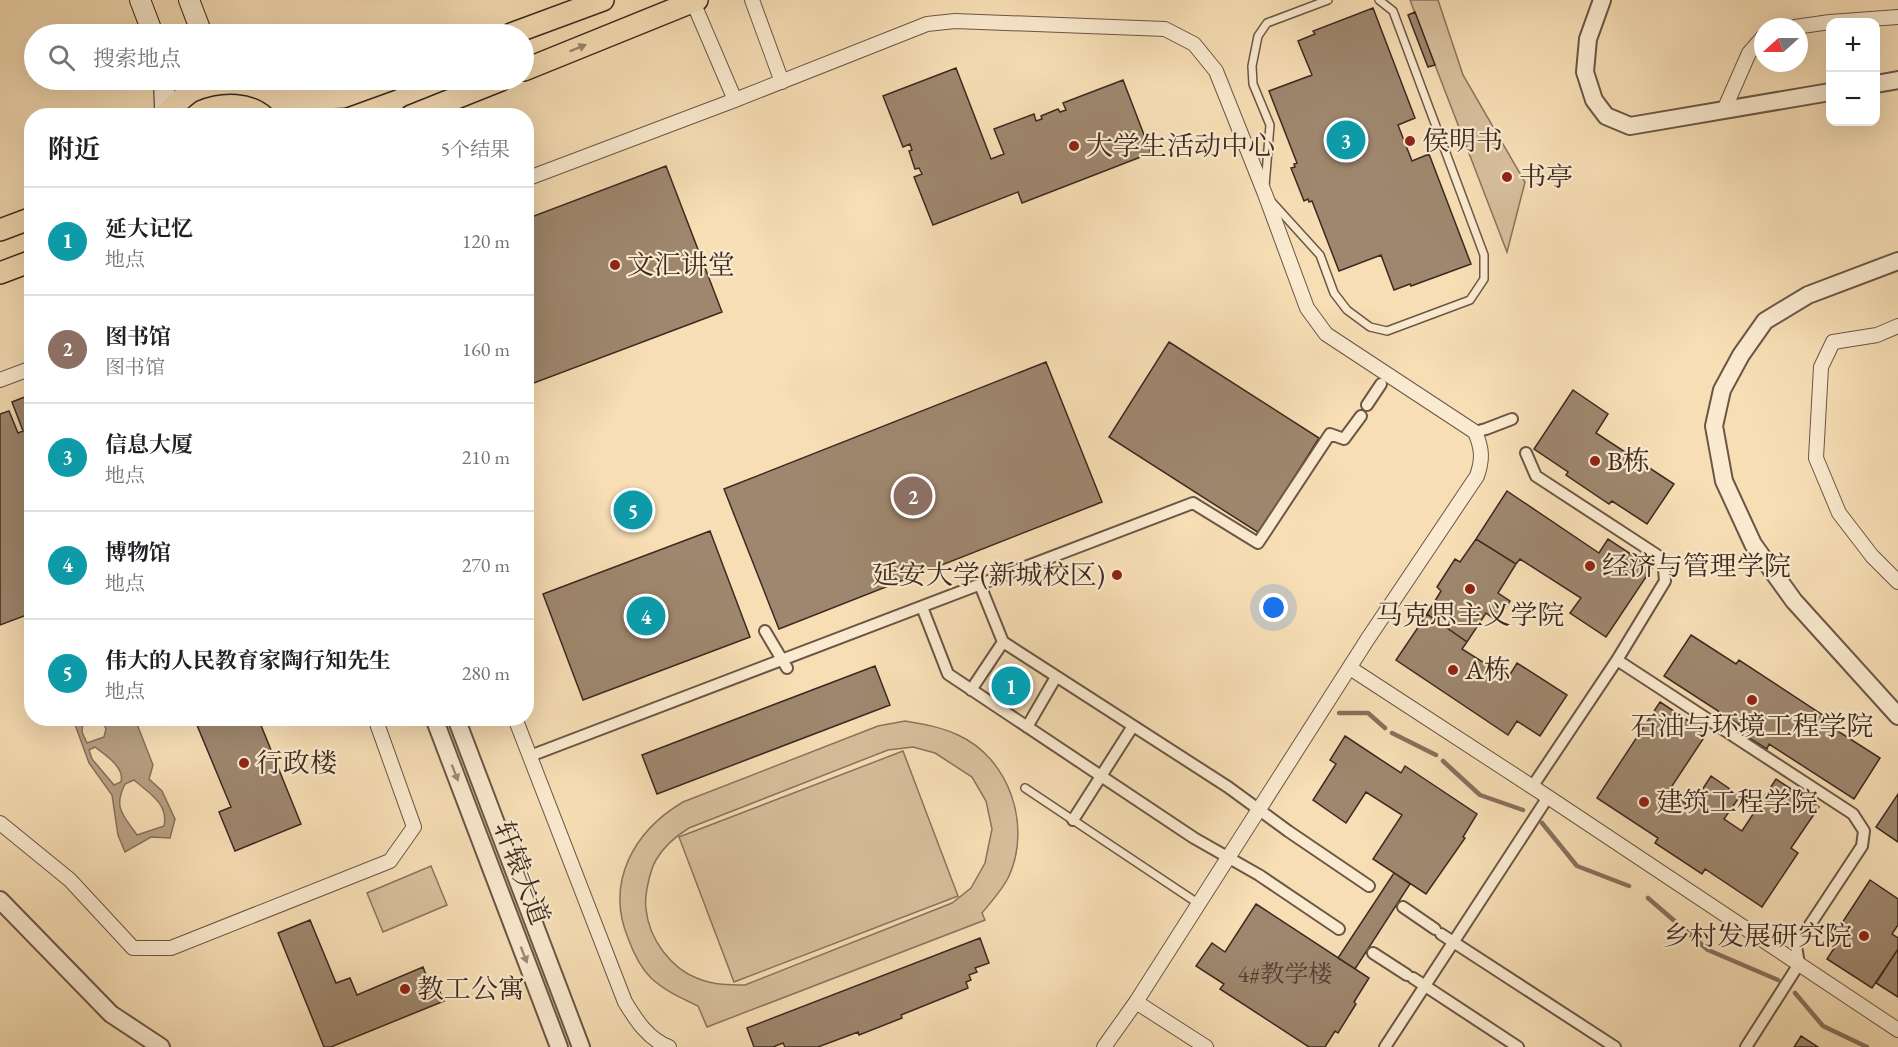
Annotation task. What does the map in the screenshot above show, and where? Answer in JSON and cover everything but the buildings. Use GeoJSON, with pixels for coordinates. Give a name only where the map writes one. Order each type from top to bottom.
{"type":"FeatureCollection","features":[{"type":"Feature","properties":{"kind":"main road"},"geometry":{"type":"LineString","coordinates":[[140,0],[149,24]]}},
{"type":"Feature","properties":{"kind":"main road"},"geometry":{"type":"LineString","coordinates":[[189,0],[198,24]]}},
{"type":"Feature","properties":{"kind":"main road"},"geometry":{"type":"LineString","coordinates":[[534,26],[603,0]]}},
{"type":"Feature","properties":{"kind":"main road"},"geometry":{"type":"LineString","coordinates":[[534,66],[695,1]]}},
{"type":"Feature","properties":{"kind":"main road"},"geometry":{"type":"LineString","coordinates":[[164,90],[164,108]]}},
{"type":"Feature","properties":{"kind":"main road"},"geometry":{"type":"LineString","coordinates":[[172,108],[191,92],[197,90]]}},
{"type":"Feature","properties":{"kind":"main road"},"geometry":{"type":"LineString","coordinates":[[263,90],[286,108],[343,97],[362,90]]}},
{"type":"Feature","properties":{"kind":"main road"},"geometry":{"type":"LineString","coordinates":[[431,108],[476,90]]}},
{"type":"Feature","properties":{"kind":"main road"},"geometry":{"type":"LineString","coordinates":[[0,230],[24,221]]}},
{"type":"Feature","properties":{"kind":"main road"},"geometry":{"type":"LineString","coordinates":[[0,273],[24,264]]}},
{"type":"Feature","properties":{"kind":"street"},"geometry":{"type":"LineString","coordinates":[[752,0],[782,82]]}},
{"type":"Feature","properties":{"kind":"street"},"geometry":{"type":"LineString","coordinates":[[1602,0],[1587,39],[1585,72],[1594,100],[1606,116],[1630,126],[1826,93]]}},
{"type":"Feature","properties":{"kind":"street"},"geometry":{"type":"LineString","coordinates":[[695,1],[735,100]]}},
{"type":"Feature","properties":{"kind":"street"},"geometry":{"type":"LineString","coordinates":[[1808,25],[1898,17]]}},
{"type":"Feature","properties":{"kind":"street"},"geometry":{"type":"LineString","coordinates":[[534,176],[927,24],[955,21],[1165,29],[1194,44],[1216,71],[1307,308],[1326,334],[1475,432],[1481,447],[1481,463],[1477,476],[1350,668],[1136,1002],[1104,1047]]}},
{"type":"Feature","properties":{"kind":"street"},"geometry":{"type":"LineString","coordinates":[[1724,110],[1749,53],[1754,47]]}},
{"type":"Feature","properties":{"kind":"street"},"geometry":{"type":"LineString","coordinates":[[1880,83],[1898,80]]}},
{"type":"Feature","properties":{"kind":"street"},"geometry":{"type":"LineString","coordinates":[[1898,261],[1808,295],[1765,321],[1741,355],[1722,390],[1714,426],[1724,481],[1753,544],[1794,601],[1898,716]]}},
{"type":"Feature","properties":{"kind":"street"},"geometry":{"type":"LineString","coordinates":[[1898,326],[1877,335],[1833,342],[1821,367],[1816,458],[1839,513],[1872,556],[1898,582]]}},
{"type":"Feature","properties":{"kind":"street"},"geometry":{"type":"LineString","coordinates":[[0,380],[24,371]]}},
{"type":"Feature","properties":{"kind":"street"},"geometry":{"type":"LineString","coordinates":[[1367,405],[1381,384]]}},
{"type":"Feature","properties":{"kind":"street"},"geometry":{"type":"LineString","coordinates":[[530,756],[784,664],[922,607],[1193,503],[1258,543],[1330,434],[1344,439],[1361,416]]}},
{"type":"Feature","properties":{"kind":"street"},"geometry":{"type":"LineString","coordinates":[[1475,432],[1512,419]]}},
{"type":"Feature","properties":{"kind":"street"},"geometry":{"type":"LineString","coordinates":[[1526,453],[1536,476],[1657,555],[1664,569],[1665,581],[1617,660],[1532,787]]}},
{"type":"Feature","properties":{"kind":"street"},"geometry":{"type":"LineString","coordinates":[[981,585],[1003,642],[1228,787],[1369,886]]}},
{"type":"Feature","properties":{"kind":"street"},"geometry":{"type":"LineString","coordinates":[[922,607],[948,674],[1194,838],[1259,875],[1339,929]]}},
{"type":"Feature","properties":{"kind":"street"},"geometry":{"type":"LineString","coordinates":[[765,631],[784,664]]}},
{"type":"Feature","properties":{"kind":"street"},"geometry":{"type":"LineString","coordinates":[[971,690],[1003,642]]}},
{"type":"Feature","properties":{"kind":"street"},"geometry":{"type":"LineString","coordinates":[[1617,660],[1853,814],[1864,831],[1862,846],[1796,946],[1798,964],[1746,1047]]}},
{"type":"Feature","properties":{"kind":"street"},"geometry":{"type":"LineString","coordinates":[[1350,668],[1898,1030]]}},
{"type":"Feature","properties":{"kind":"street"},"geometry":{"type":"LineString","coordinates":[[1027,726],[1056,677]]}},
{"type":"Feature","properties":{"kind":"street"},"geometry":{"type":"LineString","coordinates":[[0,823],[70,880],[133,948],[171,948],[390,861],[414,828],[378,726]]}},
{"type":"Feature","properties":{"kind":"street","name":"轩辕大道"},"geometry":{"type":"LineString","coordinates":[[437,726],[559,1047]]}},
{"type":"Feature","properties":{"kind":"street","name":"轩辕大道"},"geometry":{"type":"LineString","coordinates":[[459,726],[580,1047]]}},
{"type":"Feature","properties":{"kind":"street"},"geometry":{"type":"LineString","coordinates":[[518,726],[625,1002],[639,1025],[669,1047]]}},
{"type":"Feature","properties":{"kind":"street"},"geometry":{"type":"LineString","coordinates":[[1073,820],[1133,726]]}},
{"type":"Feature","properties":{"kind":"street"},"geometry":{"type":"LineString","coordinates":[[1385,1047],[1548,797]]}},
{"type":"Feature","properties":{"kind":"street"},"geometry":{"type":"LineString","coordinates":[[0,900],[111,1014],[161,1047]]}},
{"type":"Feature","properties":{"kind":"street"},"geometry":{"type":"LineString","coordinates":[[1403,908],[1615,1047]]}},
{"type":"Feature","properties":{"kind":"street"},"geometry":{"type":"LineString","coordinates":[[1373,953],[1518,1047]]}},
{"type":"Feature","properties":{"kind":"street"},"geometry":{"type":"LineString","coordinates":[[1136,1002],[1206,1047]]}},
{"type":"Feature","properties":{"kind":"lane"},"geometry":{"type":"LineString","coordinates":[[1328,0],[1267,23],[1258,36],[1252,66],[1253,84],[1270,125],[1265,194],[1320,255],[1334,293],[1347,310],[1370,327],[1388,331],[1470,300],[1484,279],[1484,255],[1393,11],[1379,0]]}},
{"type":"Feature","properties":{"kind":"lane"},"geometry":{"type":"LineString","coordinates":[[1025,788],[1199,904]]}},
{"type":"Feature","properties":{"kind":"shaded area"},"geometry":{"type":"Polygon","coordinates":[[[1410,0],[1438,0],[1463,75],[1525,182],[1507,252],[1410,0]]]}},
{"type":"Feature","properties":{"kind":"shaded area"},"geometry":{"type":"Polygon","coordinates":[[[905,721],[952,732],[976,746],[1003,776],[1016,815],[1018,836],[1016,856],[1009,876],[982,913],[985,920],[707,1027],[698,1006],[656,983],[647,974],[630,943],[622,917],[620,897],[622,878],[638,843],[650,828],[683,802],[878,726],[905,721]],[[913,747],[888,750],[689,828],[679,834],[656,860],[647,891],[648,920],[663,951],[679,968],[699,979],[716,984],[745,985],[952,903],[971,888],[985,863],[992,829],[986,801],[972,777],[935,753],[913,747]]]}},
{"type":"Feature","properties":{"kind":"shaded area"},"geometry":{"type":"Polygon","coordinates":[[[76,726],[82,726],[82,732],[87,743],[104,737],[105,726],[138,726],[153,765],[149,779],[162,791],[175,819],[170,838],[151,837],[125,852],[118,835],[112,795],[89,763],[76,726]],[[95,747],[89,750],[92,759],[114,785],[121,782],[120,771],[95,747]],[[134,780],[125,784],[121,792],[121,811],[137,835],[164,826],[164,811],[151,794],[134,780]]]}},
{"type":"Feature","properties":{"kind":"shaded area"},"geometry":{"type":"Polygon","coordinates":[[[903,751],[958,896],[734,982],[679,837],[903,751]]]}},
{"type":"Feature","properties":{"kind":"shaded area"},"geometry":{"type":"Polygon","coordinates":[[[431,866],[447,905],[383,932],[367,893],[431,866]]]}},
{"type":"Feature","properties":{"kind":"waterway"},"geometry":{"type":"LineString","coordinates":[[1339,713],[1368,713],[1385,728]]}},
{"type":"Feature","properties":{"kind":"waterway"},"geometry":{"type":"LineString","coordinates":[[1392,733],[1436,755]]}},
{"type":"Feature","properties":{"kind":"waterway"},"geometry":{"type":"LineString","coordinates":[[1443,761],[1480,795],[1523,810]]}},
{"type":"Feature","properties":{"kind":"waterway"},"geometry":{"type":"LineString","coordinates":[[1542,823],[1577,866],[1629,886]]}},
{"type":"Feature","properties":{"kind":"waterway"},"geometry":{"type":"LineString","coordinates":[[1648,898],[1708,950],[1778,980]]}},
{"type":"Feature","properties":{"kind":"waterway"},"geometry":{"type":"LineString","coordinates":[[1795,993],[1823,1026],[1867,1047]]}},
{"type":"Feature","properties":{"kind":"place","name":"信息大厦"},"geometry":{"type":"Point","coordinates":[1346,140]}},
{"type":"Feature","properties":{"kind":"place","name":"侯明书"},"geometry":{"type":"Point","coordinates":[1410,141]}},
{"type":"Feature","properties":{"kind":"place","name":"大学生活动中心"},"geometry":{"type":"Point","coordinates":[1074,146]}},
{"type":"Feature","properties":{"kind":"place","name":"书亭"},"geometry":{"type":"Point","coordinates":[1507,177]}},
{"type":"Feature","properties":{"kind":"place","name":"文汇讲堂"},"geometry":{"type":"Point","coordinates":[615,265]}},
{"type":"Feature","properties":{"kind":"place","name":"B栋"},"geometry":{"type":"Point","coordinates":[1595,461]}},
{"type":"Feature","properties":{"kind":"place","name":"图书馆"},"geometry":{"type":"Point","coordinates":[913,496]}},
{"type":"Feature","properties":{"kind":"place","name":"伟大的人民教育家陶行知先生"},"geometry":{"type":"Point","coordinates":[633,510]}},
{"type":"Feature","properties":{"kind":"place","name":"经济与管理学院"},"geometry":{"type":"Point","coordinates":[1590,566]}},
{"type":"Feature","properties":{"kind":"place","name":"延安大学(新城校区)"},"geometry":{"type":"Point","coordinates":[1117,575]}},
{"type":"Feature","properties":{"kind":"place","name":"马克思主义学院"},"geometry":{"type":"Point","coordinates":[1470,589]}},
{"type":"Feature","properties":{"kind":"place","name":"博物馆"},"geometry":{"type":"Point","coordinates":[646,616]}},
{"type":"Feature","properties":{"kind":"place","name":"A栋"},"geometry":{"type":"Point","coordinates":[1453,670]}},
{"type":"Feature","properties":{"kind":"place","name":"延大记忆"},"geometry":{"type":"Point","coordinates":[1011,686]}},
{"type":"Feature","properties":{"kind":"place","name":"石油与环境工程学院"},"geometry":{"type":"Point","coordinates":[1752,700]}},
{"type":"Feature","properties":{"kind":"place","name":"行政楼"},"geometry":{"type":"Point","coordinates":[244,763]}},
{"type":"Feature","properties":{"kind":"place","name":"建筑工程学院"},"geometry":{"type":"Point","coordinates":[1644,802]}},
{"type":"Feature","properties":{"kind":"place","name":"乡村发展研究院"},"geometry":{"type":"Point","coordinates":[1864,936]}},
{"type":"Feature","properties":{"kind":"place","name":"教工公寓"},"geometry":{"type":"Point","coordinates":[405,989]}}]}
